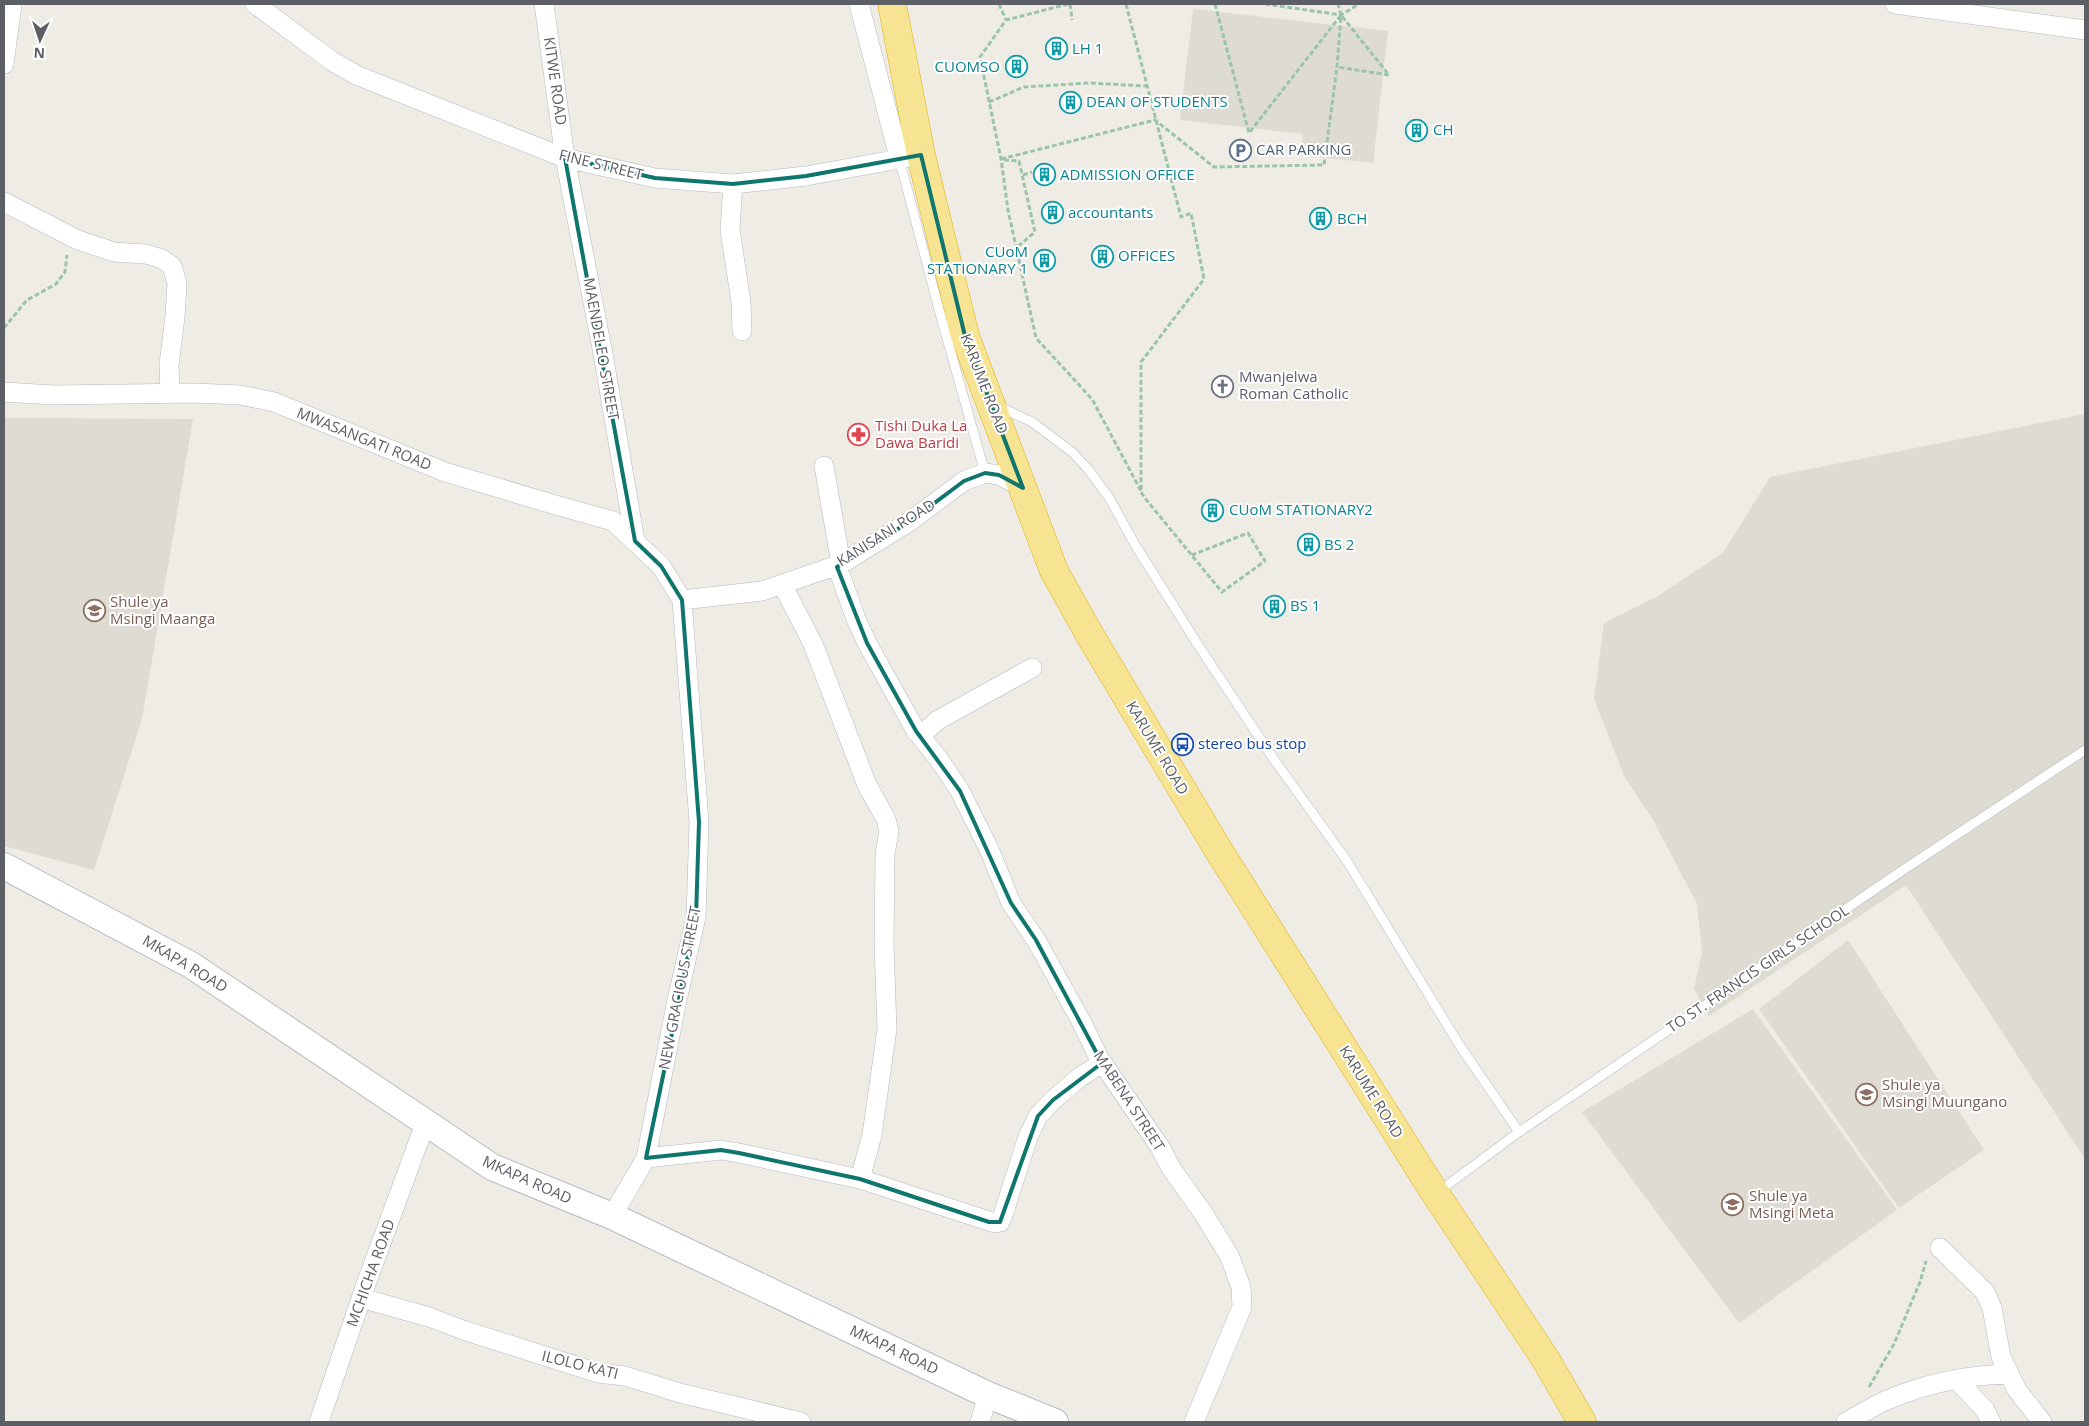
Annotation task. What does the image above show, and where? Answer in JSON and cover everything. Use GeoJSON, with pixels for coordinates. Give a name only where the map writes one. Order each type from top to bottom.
{"type":"FeatureCollection","features":[{"type":"Feature","properties":{"kind":"highway","name":"KARUME ROAD"},"geometry":{"type":"LineString","coordinates":[[892,4],[910,156],[965,336],[1054,571],[1091,637],[1219,851],[1435,1193],[1546,1360],[1582,1422]]}},
{"type":"Feature","properties":{"kind":"street"},"geometry":{"type":"LineString","coordinates":[[4,64],[12,4]]}},
{"type":"Feature","properties":{"kind":"street","name":"FINE STREET"},"geometry":{"type":"LineString","coordinates":[[255,4],[332,61],[356,75],[566,158],[654,178],[733,184],[806,176],[910,156]]}},
{"type":"Feature","properties":{"kind":"street","name":"KITWE ROAD"},"geometry":{"type":"LineString","coordinates":[[544,4],[566,158]]}},
{"type":"Feature","properties":{"kind":"street"},"geometry":{"type":"LineString","coordinates":[[859,4],[910,156]]}},
{"type":"Feature","properties":{"kind":"street"},"geometry":{"type":"LineString","coordinates":[[1895,4],[1976,9],[2085,30]]}},
{"type":"Feature","properties":{"kind":"street","name":"MAENDELEO STREET"},"geometry":{"type":"LineString","coordinates":[[566,158],[603,354],[635,541]]}},
{"type":"Feature","properties":{"kind":"street"},"geometry":{"type":"LineString","coordinates":[[733,184],[730,230],[741,302],[742,331]]}},
{"type":"Feature","properties":{"kind":"street"},"geometry":{"type":"LineString","coordinates":[[4,202],[78,240],[114,252],[146,254],[162,259],[172,266],[177,283],[175,317],[168,364],[170,393]]}},
{"type":"Feature","properties":{"kind":"street","name":"MWASANGATI ROAD"},"geometry":{"type":"LineString","coordinates":[[4,392],[54,395],[170,393],[240,395],[274,402],[445,472],[613,521],[661,566],[682,600]]}},
{"type":"Feature","properties":{"kind":"street","name":"MABENA STREET"},"geometry":{"type":"LineString","coordinates":[[824,466],[839,565],[856,619],[867,643],[918,734],[960,791],[989,849],[1010,903],[1036,940],[1080,1018],[1102,1063],[1160,1147],[1171,1168],[1229,1254],[1241,1287],[1242,1307],[1206,1399],[1194,1422]]}},
{"type":"Feature","properties":{"kind":"street"},"geometry":{"type":"LineString","coordinates":[[985,473],[999,475],[1023,488]]}},
{"type":"Feature","properties":{"kind":"street","name":"KANISANI ROAD"},"geometry":{"type":"LineString","coordinates":[[682,600],[762,591],[839,565],[909,522],[964,481],[985,473]]}},
{"type":"Feature","properties":{"kind":"street"},"geometry":{"type":"LineString","coordinates":[[782,584],[813,644],[867,785],[886,818],[889,831],[884,854],[884,944],[888,1029],[872,1135],[860,1179]]}},
{"type":"Feature","properties":{"kind":"street","name":"NEW GRACIOUS STREET"},"geometry":{"type":"LineString","coordinates":[[612,1216],[646,1158],[677,1000],[696,917],[699,822],[682,600]]}},
{"type":"Feature","properties":{"kind":"street"},"geometry":{"type":"LineString","coordinates":[[918,734],[938,720],[1032,668]]}},
{"type":"Feature","properties":{"kind":"street","name":"MKAPA ROAD"},"geometry":{"type":"LineString","coordinates":[[4,866],[191,965],[425,1124],[492,1167],[612,1216],[988,1395],[1055,1422]]}},
{"type":"Feature","properties":{"kind":"street"},"geometry":{"type":"LineString","coordinates":[[646,1158],[721,1150],[860,1179],[989,1222],[1000,1222],[1023,1157],[1028,1137],[1038,1116],[1053,1100],[1080,1077],[1102,1063]]}},
{"type":"Feature","properties":{"kind":"street","name":"MCHICHA ROAD"},"geometry":{"type":"LineString","coordinates":[[318,1422],[425,1124]]}},
{"type":"Feature","properties":{"kind":"street"},"geometry":{"type":"LineString","coordinates":[[1933,1252],[1985,1292],[1992,1308],[2001,1358],[2017,1390],[2042,1422]]}},
{"type":"Feature","properties":{"kind":"street","name":"ILOLO KATI"},"geometry":{"type":"LineString","coordinates":[[361,1298],[429,1317],[463,1330],[598,1373],[625,1376],[680,1393],[801,1422]]}},
{"type":"Feature","properties":{"kind":"street"},"geometry":{"type":"LineString","coordinates":[[1847,1422],[1886,1400],[1956,1379],[2009,1374]]}},
{"type":"Feature","properties":{"kind":"street"},"geometry":{"type":"LineString","coordinates":[[1956,1379],[1985,1410],[1991,1422]]}},
{"type":"Feature","properties":{"kind":"street"},"geometry":{"type":"LineString","coordinates":[[980,1422],[988,1395]]}},
{"type":"Feature","properties":{"kind":"lane"},"geometry":{"type":"LineString","coordinates":[[910,156],[943,326],[985,473]]}},
{"type":"Feature","properties":{"kind":"lane"},"geometry":{"type":"LineString","coordinates":[[991,403],[1032,422],[1072,452],[1088,469],[1110,498],[1134,543],[1200,648],[1273,758],[1346,860],[1460,1046],[1520,1132]]}},
{"type":"Feature","properties":{"kind":"lane","name":"TO ST. FRANCIS GIRLS SCHOOL"},"geometry":{"type":"LineString","coordinates":[[1435,1193],[1520,1132],[1903,870],[2085,750]]}},
{"type":"Feature","properties":{"kind":"path"},"geometry":{"type":"LineString","coordinates":[[999,4],[1006,20]]}},
{"type":"Feature","properties":{"kind":"path"},"geometry":{"type":"LineString","coordinates":[[1072,20],[1069,4],[1006,20],[980,57],[1001,160],[1016,248],[1036,338],[1092,399],[1141,492],[1192,555],[1222,592],[1265,561],[1248,533],[1192,555]]}},
{"type":"Feature","properties":{"kind":"path"},"geometry":{"type":"LineString","coordinates":[[1126,4],[1181,216],[1191,213],[1204,279],[1141,362],[1141,492]]}},
{"type":"Feature","properties":{"kind":"path"},"geometry":{"type":"LineString","coordinates":[[1215,4],[1249,133],[1341,15],[1359,4]]}},
{"type":"Feature","properties":{"kind":"path"},"geometry":{"type":"LineString","coordinates":[[1265,4],[1341,15],[1389,75],[1336,67]]}},
{"type":"Feature","properties":{"kind":"path"},"geometry":{"type":"LineString","coordinates":[[1156,120],[1214,167],[1324,165],[1341,15],[1338,4]]}},
{"type":"Feature","properties":{"kind":"path"},"geometry":{"type":"LineString","coordinates":[[989,102],[1024,87],[1089,83],[1147,86]]}},
{"type":"Feature","properties":{"kind":"path"},"geometry":{"type":"LineString","coordinates":[[1001,160],[1156,120]]}},
{"type":"Feature","properties":{"kind":"path"},"geometry":{"type":"LineString","coordinates":[[1001,160],[1020,161],[1036,232],[1016,248]]}},
{"type":"Feature","properties":{"kind":"path"},"geometry":{"type":"LineString","coordinates":[[1023,176],[1032,172]]}},
{"type":"Feature","properties":{"kind":"path"},"geometry":{"type":"LineString","coordinates":[[4,328],[26,300],[56,284],[65,272],[68,252],[78,240]]}},
{"type":"Feature","properties":{"kind":"path"},"geometry":{"type":"LineString","coordinates":[[1847,1422],[1894,1344],[1933,1252]]}},
{"type":"Feature","properties":{"kind":"highlighted area"},"geometry":{"type":"Polygon","coordinates":[[[921,155],[965,336],[1023,488],[999,475],[985,473],[964,481],[909,522],[837,567],[867,643],[916,731],[960,791],[1011,903],[1036,940],[1102,1063],[1053,1100],[1038,1116],[1000,1222],[989,1222],[860,1179],[739,1153],[721,1150],[646,1158],[696,917],[699,822],[682,600],[661,566],[635,541],[565,158],[655,178],[733,184],[806,176],[921,155]]]}},
{"type":"Feature","properties":{"kind":"shaded area"},"geometry":{"type":"Polygon","coordinates":[[[1193,9],[1388,31],[1373,163],[1301,155],[1303,134],[1180,120],[1193,9]]]}},
{"type":"Feature","properties":{"kind":"shaded area"},"geometry":{"type":"Polygon","coordinates":[[[2085,414],[2085,1159],[1906,885],[1709,1016],[1694,989],[1702,952],[1697,904],[1653,820],[1625,778],[1594,699],[1604,623],[1658,596],[1723,553],[1770,477],[2085,414]]]}},
{"type":"Feature","properties":{"kind":"shaded area"},"geometry":{"type":"Polygon","coordinates":[[[4,418],[193,419],[142,719],[94,870],[4,846],[4,418]]]}},
{"type":"Feature","properties":{"kind":"shaded area"},"geometry":{"type":"Polygon","coordinates":[[[1848,940],[1984,1150],[1899,1208],[1759,1009],[1848,940]]]}},
{"type":"Feature","properties":{"kind":"shaded area"},"geometry":{"type":"Polygon","coordinates":[[[1753,1009],[1897,1210],[1739,1323],[1582,1112],[1753,1009]]]}},
{"type":"Feature","properties":{"kind":"place","name":"LH 1"},"geometry":{"type":"Point","coordinates":[1056,49]}},
{"type":"Feature","properties":{"kind":"place","name":"CUOMSO"},"geometry":{"type":"Point","coordinates":[1016,67]}},
{"type":"Feature","properties":{"kind":"place","name":"DEAN OF STUDENTS"},"geometry":{"type":"Point","coordinates":[1070,102]}},
{"type":"Feature","properties":{"kind":"place","name":"CH"},"geometry":{"type":"Point","coordinates":[1417,130]}},
{"type":"Feature","properties":{"kind":"place","name":"CAR PARKING"},"geometry":{"type":"Point","coordinates":[1240,150]}},
{"type":"Feature","properties":{"kind":"place","name":"ADMISSION OFFICE"},"geometry":{"type":"Point","coordinates":[1044,175]}},
{"type":"Feature","properties":{"kind":"place","name":"accountants"},"geometry":{"type":"Point","coordinates":[1052,213]}},
{"type":"Feature","properties":{"kind":"place","name":"BCH"},"geometry":{"type":"Point","coordinates":[1321,219]}},
{"type":"Feature","properties":{"kind":"place","name":"OFFICES"},"geometry":{"type":"Point","coordinates":[1102,256]}},
{"type":"Feature","properties":{"kind":"place","name":"CUoM STATIONARY 1"},"geometry":{"type":"Point","coordinates":[1044,261]}},
{"type":"Feature","properties":{"kind":"place","name":"Mwanjelwa Roman Catholic"},"geometry":{"type":"Point","coordinates":[1223,386]}},
{"type":"Feature","properties":{"kind":"place","name":"Tishi Duka La Dawa Baridi"},"geometry":{"type":"Point","coordinates":[859,435]}},
{"type":"Feature","properties":{"kind":"place","name":"CUoM STATIONARY2"},"geometry":{"type":"Point","coordinates":[1213,510]}},
{"type":"Feature","properties":{"kind":"place","name":"BS 2"},"geometry":{"type":"Point","coordinates":[1308,545]}},
{"type":"Feature","properties":{"kind":"place","name":"BS 1"},"geometry":{"type":"Point","coordinates":[1274,606]}},
{"type":"Feature","properties":{"kind":"place","name":"Shule ya Msingi Maanga"},"geometry":{"type":"Point","coordinates":[94,611]}},
{"type":"Feature","properties":{"kind":"place","name":"stereo bus stop"},"geometry":{"type":"Point","coordinates":[1182,744]}},
{"type":"Feature","properties":{"kind":"place","name":"Shule ya Msingi Muungano"},"geometry":{"type":"Point","coordinates":[1866,1094]}},
{"type":"Feature","properties":{"kind":"place","name":"Shule ya Msingi Meta"},"geometry":{"type":"Point","coordinates":[1733,1205]}}]}
